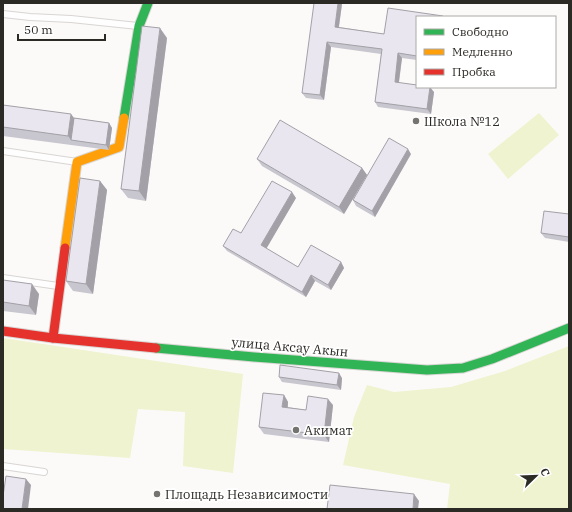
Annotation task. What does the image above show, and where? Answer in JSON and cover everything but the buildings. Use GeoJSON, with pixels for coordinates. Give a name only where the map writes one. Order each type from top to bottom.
{"type":"FeatureCollection","features":[{"type":"Feature","properties":{"kind":"street"},"geometry":{"type":"LineString","coordinates":[[53,338],[77,162],[119,147],[139,26],[148,3]]}},
{"type":"Feature","properties":{"kind":"street","name":"улица Аксау Акын"},"geometry":{"type":"LineString","coordinates":[[3,331],[53,338],[254,357],[427,370],[463,368],[492,359],[569,328]]}},
{"type":"Feature","properties":{"kind":"lane"},"geometry":{"type":"LineString","coordinates":[[3,14],[30,18],[70,19],[139,26]]}},
{"type":"Feature","properties":{"kind":"lane"},"geometry":{"type":"LineString","coordinates":[[3,151],[77,162]]}},
{"type":"Feature","properties":{"kind":"lane"},"geometry":{"type":"LineString","coordinates":[[3,278],[60,286]]}},
{"type":"Feature","properties":{"kind":"lane"},"geometry":{"type":"LineString","coordinates":[[3,466],[44,472]]}},
{"type":"Feature","properties":{"kind":"green space"},"geometry":{"type":"Polygon","coordinates":[[[539,113],[559,135],[508,179],[488,154],[539,113]]]}},
{"type":"Feature","properties":{"kind":"green space"},"geometry":{"type":"Polygon","coordinates":[[[3,338],[243,374],[233,473],[183,466],[185,412],[138,409],[130,458],[3,449],[3,338]]]}},
{"type":"Feature","properties":{"kind":"green space"},"geometry":{"type":"Polygon","coordinates":[[[569,346],[569,509],[447,509],[450,484],[343,465],[354,417],[367,385],[394,392],[451,387],[505,371],[569,346]]]}},
{"type":"Feature","properties":{"kind":"traffic: fast"},"geometry":{"type":"LineString","coordinates":[[124,118],[139,26],[148,3]]}},
{"type":"Feature","properties":{"kind":"traffic: fast"},"geometry":{"type":"LineString","coordinates":[[156,348],[427,370],[463,368],[492,359],[569,328]]}},
{"type":"Feature","properties":{"kind":"traffic: slow"},"geometry":{"type":"LineString","coordinates":[[65,248],[77,162],[119,147],[124,118]]}},
{"type":"Feature","properties":{"kind":"traffic: jam"},"geometry":{"type":"LineString","coordinates":[[53,338],[65,248]]}},
{"type":"Feature","properties":{"kind":"traffic: jam"},"geometry":{"type":"LineString","coordinates":[[3,331],[53,338],[156,348]]}},
{"type":"Feature","properties":{"kind":"place","name":"Школа №12"},"geometry":{"type":"Point","coordinates":[416,121]}},
{"type":"Feature","properties":{"kind":"place","name":"Акимат"},"geometry":{"type":"Point","coordinates":[296,430]}},
{"type":"Feature","properties":{"kind":"place","name":"Площадь Независимости"},"geometry":{"type":"Point","coordinates":[157,494]}}]}
